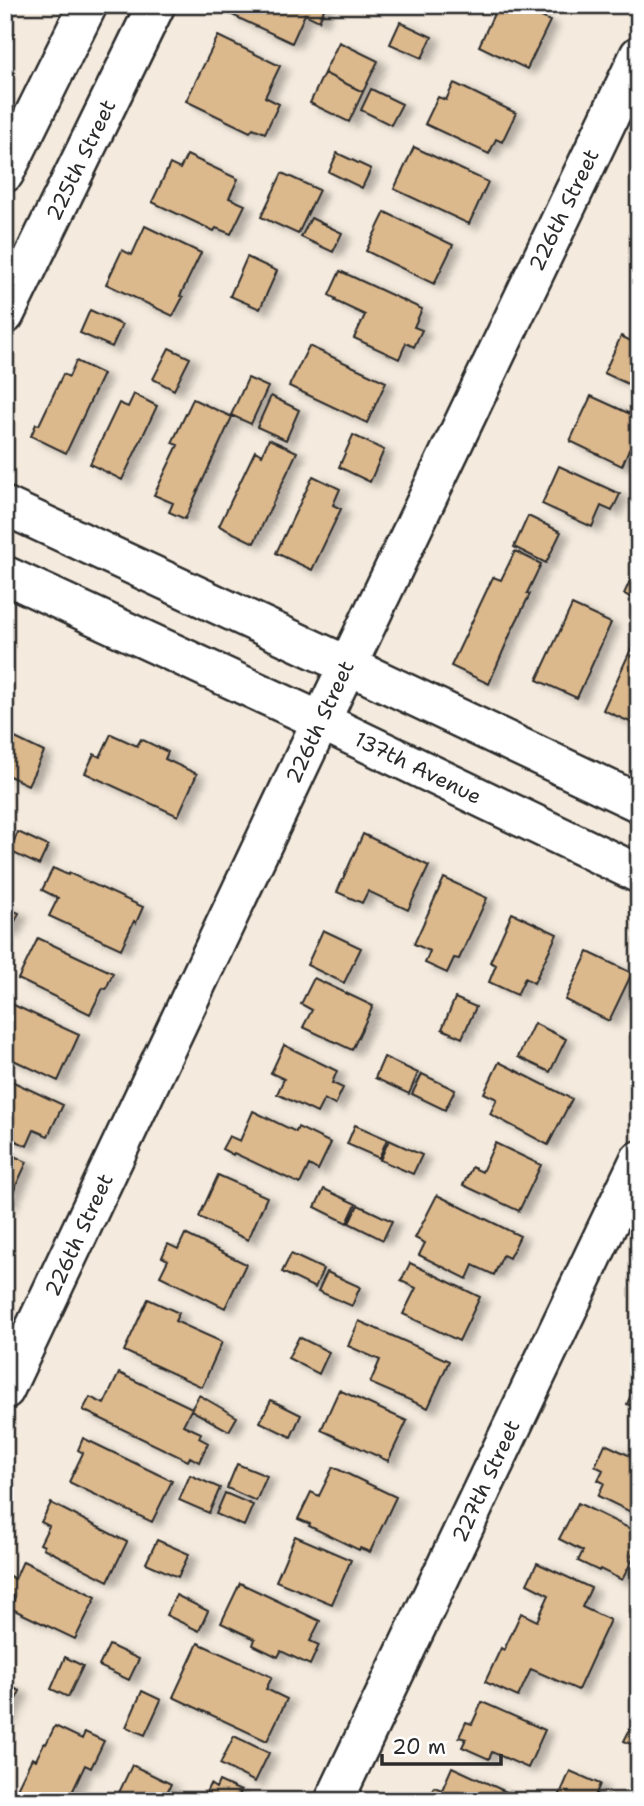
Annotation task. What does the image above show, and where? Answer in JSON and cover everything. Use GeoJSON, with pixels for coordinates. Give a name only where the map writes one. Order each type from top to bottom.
{"type":"FeatureCollection","features":[{"type":"Feature","properties":{"kind":"street"},"geometry":{"type":"LineString","coordinates":[[5,173],[88,5]]}},
{"type":"Feature","properties":{"kind":"street","name":"225th Street"},"geometry":{"type":"LineString","coordinates":[[5,315],[156,5]]}},
{"type":"Feature","properties":{"kind":"street","name":"226th Street"},"geometry":{"type":"LineString","coordinates":[[5,1390],[639,54]]}},
{"type":"Feature","properties":{"kind":"street"},"geometry":{"type":"LineString","coordinates":[[5,506],[639,803]]}},
{"type":"Feature","properties":{"kind":"street","name":"137th Avenue"},"geometry":{"type":"LineString","coordinates":[[5,576],[321,721],[639,874]]}},
{"type":"Feature","properties":{"kind":"street","name":"227th Street"},"geometry":{"type":"LineString","coordinates":[[334,1801],[639,1160]]}},
{"type":"Feature","properties":{"kind":"building"},"geometry":{"type":"Polygon","coordinates":[[[234,5],[326,5],[319,21],[305,14],[292,43],[230,14],[234,5]]]}},
{"type":"Feature","properties":{"kind":"building"},"geometry":{"type":"Polygon","coordinates":[[[498,5],[517,5],[550,21],[527,69],[479,46],[498,5]]]}},
{"type":"Feature","properties":{"kind":"building"},"geometry":{"type":"Polygon","coordinates":[[[400,22],[432,37],[422,58],[390,44],[400,22]]]}},
{"type":"Feature","properties":{"kind":"building"},"geometry":{"type":"Polygon","coordinates":[[[218,36],[280,66],[265,97],[279,104],[265,133],[253,128],[250,132],[186,101],[218,36]]]}},
{"type":"Feature","properties":{"kind":"building"},"geometry":{"type":"Polygon","coordinates":[[[339,42],[378,61],[363,92],[324,73],[339,42]]]}},
{"type":"Feature","properties":{"kind":"building"},"geometry":{"type":"Polygon","coordinates":[[[324,73],[363,92],[349,122],[310,103],[324,73]]]}},
{"type":"Feature","properties":{"kind":"building"},"geometry":{"type":"Polygon","coordinates":[[[454,83],[516,113],[502,142],[496,139],[489,154],[425,124],[438,97],[446,100],[454,83]]]}},
{"type":"Feature","properties":{"kind":"building"},"geometry":{"type":"Polygon","coordinates":[[[371,89],[402,104],[391,125],[361,110],[371,89]]]}},
{"type":"Feature","properties":{"kind":"building"},"geometry":{"type":"Polygon","coordinates":[[[414,147],[488,182],[469,224],[394,189],[414,147]]]}},
{"type":"Feature","properties":{"kind":"building"},"geometry":{"type":"Polygon","coordinates":[[[337,153],[371,169],[362,188],[329,172],[337,153]]]}},
{"type":"Feature","properties":{"kind":"building"},"geometry":{"type":"Polygon","coordinates":[[[187,155],[238,179],[229,198],[245,205],[231,234],[216,228],[214,231],[152,202],[170,164],[180,169],[187,155]]]}},
{"type":"Feature","properties":{"kind":"building"},"geometry":{"type":"Polygon","coordinates":[[[282,173],[319,190],[298,234],[261,217],[282,173]]]}},
{"type":"Feature","properties":{"kind":"building"},"geometry":{"type":"Polygon","coordinates":[[[385,212],[453,245],[434,284],[366,251],[385,212]]]}},
{"type":"Feature","properties":{"kind":"building"},"geometry":{"type":"Polygon","coordinates":[[[311,218],[342,233],[333,252],[301,237],[311,218]]]}},
{"type":"Feature","properties":{"kind":"building"},"geometry":{"type":"Polygon","coordinates":[[[145,226],[201,253],[173,316],[106,284],[122,250],[132,255],[145,226]]]}},
{"type":"Feature","properties":{"kind":"building"},"geometry":{"type":"Polygon","coordinates":[[[247,257],[277,271],[260,309],[230,296],[247,257]]]}},
{"type":"Feature","properties":{"kind":"building"},"geometry":{"type":"Polygon","coordinates":[[[340,271],[422,309],[414,327],[422,330],[414,347],[406,343],[399,359],[354,338],[365,315],[335,301],[336,299],[329,295],[340,271]]]}},
{"type":"Feature","properties":{"kind":"building"},"geometry":{"type":"Polygon","coordinates":[[[90,310],[122,325],[112,347],[80,333],[90,310]]]}},
{"type":"Feature","properties":{"kind":"building"},"geometry":{"type":"Polygon","coordinates":[[[621,336],[639,345],[639,389],[604,373],[621,336]]]}},
{"type":"Feature","properties":{"kind":"building"},"geometry":{"type":"Polygon","coordinates":[[[309,346],[386,382],[367,423],[289,386],[309,346]]]}},
{"type":"Feature","properties":{"kind":"building"},"geometry":{"type":"Polygon","coordinates":[[[169,348],[190,358],[174,390],[153,379],[169,348]]]}},
{"type":"Feature","properties":{"kind":"building"},"geometry":{"type":"Polygon","coordinates":[[[76,361],[103,374],[66,453],[31,436],[63,374],[69,377],[76,361]]]}},
{"type":"Feature","properties":{"kind":"building"},"geometry":{"type":"Polygon","coordinates":[[[248,378],[268,387],[251,424],[231,415],[248,378]]]}},
{"type":"Feature","properties":{"kind":"building"},"geometry":{"type":"Polygon","coordinates":[[[134,394],[157,406],[122,480],[90,464],[119,403],[128,407],[134,394]]]}},
{"type":"Feature","properties":{"kind":"building"},"geometry":{"type":"Polygon","coordinates":[[[271,396],[299,410],[286,440],[257,427],[271,396]]]}},
{"type":"Feature","properties":{"kind":"building"},"geometry":{"type":"Polygon","coordinates":[[[591,396],[639,418],[639,453],[629,449],[622,466],[570,441],[591,396]]]}},
{"type":"Feature","properties":{"kind":"building"},"geometry":{"type":"Polygon","coordinates":[[[193,399],[232,417],[185,519],[169,512],[173,503],[154,495],[178,445],[172,443],[193,399]]]}},
{"type":"Feature","properties":{"kind":"building"},"geometry":{"type":"Polygon","coordinates":[[[353,435],[384,450],[370,482],[339,467],[353,435]]]}},
{"type":"Feature","properties":{"kind":"building"},"geometry":{"type":"Polygon","coordinates":[[[269,439],[297,452],[254,543],[219,526],[255,451],[262,455],[269,439]]]}},
{"type":"Feature","properties":{"kind":"building"},"geometry":{"type":"Polygon","coordinates":[[[559,466],[620,494],[612,511],[601,506],[592,527],[542,504],[559,466]]]}},
{"type":"Feature","properties":{"kind":"building"},"geometry":{"type":"Polygon","coordinates":[[[313,476],[340,489],[333,505],[341,509],[312,570],[276,553],[313,476]]]}},
{"type":"Feature","properties":{"kind":"building"},"geometry":{"type":"Polygon","coordinates":[[[528,516],[561,532],[546,563],[514,547],[528,516]]]}},
{"type":"Feature","properties":{"kind":"building"},"geometry":{"type":"Polygon","coordinates":[[[515,551],[541,564],[489,684],[451,666],[493,577],[501,580],[515,551]]]}},
{"type":"Feature","properties":{"kind":"building"},"geometry":{"type":"Polygon","coordinates":[[[639,565],[639,601],[624,594],[639,565]]]}},
{"type":"Feature","properties":{"kind":"building"},"geometry":{"type":"Polygon","coordinates":[[[572,605],[611,623],[577,698],[537,680],[572,605]]]}},
{"type":"Feature","properties":{"kind":"building"},"geometry":{"type":"Polygon","coordinates":[[[637,636],[639,637],[639,726],[603,710],[637,636]]]}},
{"type":"Feature","properties":{"kind":"building"},"geometry":{"type":"Polygon","coordinates":[[[111,734],[137,746],[141,739],[168,752],[165,759],[197,774],[178,816],[85,773],[94,754],[100,757],[111,734]]]}},
{"type":"Feature","properties":{"kind":"building"},"geometry":{"type":"Polygon","coordinates":[[[11,736],[44,752],[28,785],[5,774],[5,749],[11,736]]]}},
{"type":"Feature","properties":{"kind":"building"},"geometry":{"type":"Polygon","coordinates":[[[18,832],[48,846],[39,865],[9,851],[18,832]]]}},
{"type":"Feature","properties":{"kind":"building"},"geometry":{"type":"Polygon","coordinates":[[[363,834],[429,866],[408,910],[368,891],[362,903],[337,892],[363,834]]]}},
{"type":"Feature","properties":{"kind":"building"},"geometry":{"type":"Polygon","coordinates":[[[53,868],[143,907],[121,949],[49,916],[58,898],[42,890],[53,868]]]}},
{"type":"Feature","properties":{"kind":"building"},"geometry":{"type":"Polygon","coordinates":[[[444,878],[487,898],[459,959],[454,958],[447,973],[425,963],[430,951],[414,944],[444,878]]]}},
{"type":"Feature","properties":{"kind":"building"},"geometry":{"type":"Polygon","coordinates":[[[5,907],[19,913],[10,932],[5,930],[5,907]]]}},
{"type":"Feature","properties":{"kind":"building"},"geometry":{"type":"Polygon","coordinates":[[[512,913],[557,934],[534,983],[525,978],[517,995],[489,982],[496,965],[490,962],[512,913]]]}},
{"type":"Feature","properties":{"kind":"building"},"geometry":{"type":"Polygon","coordinates":[[[323,930],[361,948],[344,983],[307,965],[323,930]]]}},
{"type":"Feature","properties":{"kind":"building"},"geometry":{"type":"Polygon","coordinates":[[[38,938],[113,973],[90,1014],[18,979],[38,938]]]}},
{"type":"Feature","properties":{"kind":"building"},"geometry":{"type":"Polygon","coordinates":[[[588,952],[632,973],[609,1021],[565,1000],[588,952]]]}},
{"type":"Feature","properties":{"kind":"building"},"geometry":{"type":"Polygon","coordinates":[[[314,978],[373,1006],[352,1050],[303,1027],[312,1010],[301,1004],[314,978]]]}},
{"type":"Feature","properties":{"kind":"building"},"geometry":{"type":"Polygon","coordinates":[[[455,998],[476,1007],[462,1038],[442,1029],[455,998]]]}},
{"type":"Feature","properties":{"kind":"building"},"geometry":{"type":"Polygon","coordinates":[[[5,1001],[79,1035],[58,1081],[5,1056],[5,1001]]]}},
{"type":"Feature","properties":{"kind":"building"},"geometry":{"type":"Polygon","coordinates":[[[534,1023],[566,1039],[550,1072],[518,1057],[534,1023]]]}},
{"type":"Feature","properties":{"kind":"building"},"geometry":{"type":"Polygon","coordinates":[[[284,1045],[337,1071],[332,1083],[343,1088],[335,1105],[324,1099],[317,1113],[277,1094],[284,1079],[271,1073],[284,1045]]]}},
{"type":"Feature","properties":{"kind":"building"},"geometry":{"type":"Polygon","coordinates":[[[384,1057],[418,1073],[409,1094],[375,1078],[384,1057]]]}},
{"type":"Feature","properties":{"kind":"building"},"geometry":{"type":"Polygon","coordinates":[[[499,1062],[572,1099],[548,1145],[490,1114],[497,1099],[484,1093],[499,1062]]]}},
{"type":"Feature","properties":{"kind":"building"},"geometry":{"type":"Polygon","coordinates":[[[422,1074],[455,1090],[445,1110],[412,1094],[422,1074]]]}},
{"type":"Feature","properties":{"kind":"building"},"geometry":{"type":"Polygon","coordinates":[[[5,1078],[63,1105],[48,1136],[34,1130],[27,1146],[5,1136],[5,1078]]]}},
{"type":"Feature","properties":{"kind":"building"},"geometry":{"type":"Polygon","coordinates":[[[253,1111],[296,1132],[298,1127],[331,1143],[318,1170],[309,1165],[300,1184],[222,1149],[229,1136],[240,1141],[253,1111]]]}},
{"type":"Feature","properties":{"kind":"building"},"geometry":{"type":"Polygon","coordinates":[[[355,1125],[387,1139],[379,1158],[347,1144],[355,1125]]]}},
{"type":"Feature","properties":{"kind":"building"},"geometry":{"type":"Polygon","coordinates":[[[389,1140],[422,1155],[413,1174],[380,1160],[389,1140]]]}},
{"type":"Feature","properties":{"kind":"building"},"geometry":{"type":"Polygon","coordinates":[[[495,1143],[541,1165],[519,1211],[463,1185],[472,1167],[482,1172],[495,1143]]]}},
{"type":"Feature","properties":{"kind":"building"},"geometry":{"type":"Polygon","coordinates":[[[5,1152],[27,1162],[5,1209],[5,1152]]]}},
{"type":"Feature","properties":{"kind":"building"},"geometry":{"type":"Polygon","coordinates":[[[218,1175],[267,1197],[248,1240],[199,1217],[218,1175]]]}},
{"type":"Feature","properties":{"kind":"building"},"geometry":{"type":"Polygon","coordinates":[[[324,1189],[356,1204],[347,1223],[315,1207],[324,1189]]]}},
{"type":"Feature","properties":{"kind":"building"},"geometry":{"type":"Polygon","coordinates":[[[437,1195],[520,1236],[509,1258],[503,1255],[494,1275],[473,1265],[467,1279],[419,1255],[425,1243],[415,1238],[437,1195]]]}},
{"type":"Feature","properties":{"kind":"building"},"geometry":{"type":"Polygon","coordinates":[[[358,1205],[392,1221],[383,1240],[349,1223],[358,1205]]]}},
{"type":"Feature","properties":{"kind":"building"},"geometry":{"type":"Polygon","coordinates":[[[185,1234],[246,1264],[225,1308],[160,1276],[168,1260],[162,1257],[168,1244],[178,1249],[185,1234]]]}},
{"type":"Feature","properties":{"kind":"building"},"geometry":{"type":"Polygon","coordinates":[[[291,1254],[323,1269],[315,1288],[282,1272],[291,1254]]]}},
{"type":"Feature","properties":{"kind":"building"},"geometry":{"type":"Polygon","coordinates":[[[410,1263],[480,1297],[459,1341],[403,1314],[416,1288],[401,1281],[410,1263]]]}},
{"type":"Feature","properties":{"kind":"building"},"geometry":{"type":"Polygon","coordinates":[[[327,1272],[360,1287],[352,1306],[318,1291],[327,1272]]]}},
{"type":"Feature","properties":{"kind":"building"},"geometry":{"type":"Polygon","coordinates":[[[148,1299],[179,1313],[175,1321],[222,1342],[202,1387],[124,1351],[148,1299]]]}},
{"type":"Feature","properties":{"kind":"building"},"geometry":{"type":"Polygon","coordinates":[[[359,1321],[449,1361],[428,1408],[370,1383],[380,1360],[348,1346],[359,1321]]]}},
{"type":"Feature","properties":{"kind":"building"},"geometry":{"type":"Polygon","coordinates":[[[299,1337],[329,1352],[319,1374],[288,1358],[299,1337]]]}},
{"type":"Feature","properties":{"kind":"building"},"geometry":{"type":"Polygon","coordinates":[[[119,1373],[192,1408],[183,1425],[201,1433],[199,1438],[208,1443],[199,1462],[190,1457],[188,1461],[83,1410],[90,1397],[104,1404],[119,1373]]]}},
{"type":"Feature","properties":{"kind":"building"},"geometry":{"type":"Polygon","coordinates":[[[639,1377],[639,1410],[627,1404],[639,1377]]]}},
{"type":"Feature","properties":{"kind":"building"},"geometry":{"type":"Polygon","coordinates":[[[339,1390],[407,1421],[388,1461],[321,1430],[339,1390]]]}},
{"type":"Feature","properties":{"kind":"building"},"geometry":{"type":"Polygon","coordinates":[[[199,1395],[237,1417],[229,1431],[191,1410],[199,1395]]]}},
{"type":"Feature","properties":{"kind":"building"},"geometry":{"type":"Polygon","coordinates":[[[271,1400],[301,1415],[291,1437],[260,1422],[271,1400]]]}},
{"type":"Feature","properties":{"kind":"building"},"geometry":{"type":"Polygon","coordinates":[[[83,1438],[172,1481],[152,1522],[69,1482],[83,1453],[78,1450],[83,1438]]]}},
{"type":"Feature","properties":{"kind":"building"},"geometry":{"type":"Polygon","coordinates":[[[605,1444],[639,1460],[639,1516],[598,1496],[604,1483],[598,1480],[603,1470],[595,1466],[605,1444]]]}},
{"type":"Feature","properties":{"kind":"building"},"geometry":{"type":"Polygon","coordinates":[[[237,1464],[267,1476],[256,1501],[227,1488],[237,1464]]]}},
{"type":"Feature","properties":{"kind":"building"},"geometry":{"type":"Polygon","coordinates":[[[333,1467],[396,1497],[370,1552],[360,1548],[359,1550],[298,1519],[311,1492],[319,1496],[333,1467]]]}},
{"type":"Feature","properties":{"kind":"building"},"geometry":{"type":"Polygon","coordinates":[[[190,1475],[220,1488],[209,1513],[179,1500],[190,1475]]]}},
{"type":"Feature","properties":{"kind":"building"},"geometry":{"type":"Polygon","coordinates":[[[225,1493],[253,1505],[244,1526],[216,1514],[225,1493]]]}},
{"type":"Feature","properties":{"kind":"building"},"geometry":{"type":"Polygon","coordinates":[[[51,1503],[127,1542],[108,1581],[40,1544],[49,1526],[41,1522],[51,1503]]]}},
{"type":"Feature","properties":{"kind":"building"},"geometry":{"type":"Polygon","coordinates":[[[578,1503],[639,1533],[639,1542],[632,1556],[634,1557],[622,1580],[578,1561],[583,1551],[559,1539],[578,1503]]]}},
{"type":"Feature","properties":{"kind":"building"},"geometry":{"type":"Polygon","coordinates":[[[295,1536],[351,1560],[332,1604],[276,1581],[295,1536]]]}},
{"type":"Feature","properties":{"kind":"building"},"geometry":{"type":"Polygon","coordinates":[[[157,1540],[189,1554],[178,1577],[146,1563],[157,1540]]]}},
{"type":"Feature","properties":{"kind":"building"},"geometry":{"type":"Polygon","coordinates":[[[23,1561],[96,1597],[75,1639],[10,1608],[15,1597],[5,1592],[5,1582],[8,1575],[15,1579],[23,1561]]]}},
{"type":"Feature","properties":{"kind":"building"},"geometry":{"type":"Polygon","coordinates":[[[537,1563],[591,1588],[582,1607],[610,1620],[578,1690],[531,1669],[518,1697],[485,1682],[521,1613],[537,1621],[549,1595],[527,1584],[537,1563]]]}},
{"type":"Feature","properties":{"kind":"building"},"geometry":{"type":"Polygon","coordinates":[[[240,1583],[320,1621],[310,1641],[319,1645],[310,1665],[281,1651],[278,1657],[253,1645],[255,1639],[221,1623],[240,1583]]]}},
{"type":"Feature","properties":{"kind":"building"},"geometry":{"type":"Polygon","coordinates":[[[176,1595],[208,1611],[199,1631],[166,1615],[176,1595]]]}},
{"type":"Feature","properties":{"kind":"building"},"geometry":{"type":"Polygon","coordinates":[[[198,1643],[272,1677],[266,1689],[287,1699],[267,1741],[173,1697],[198,1643]]]}},
{"type":"Feature","properties":{"kind":"building"},"geometry":{"type":"Polygon","coordinates":[[[109,1645],[139,1659],[129,1680],[99,1666],[109,1645]]]}},
{"type":"Feature","properties":{"kind":"building"},"geometry":{"type":"Polygon","coordinates":[[[65,1657],[83,1666],[68,1697],[51,1689],[65,1657]]]}},
{"type":"Feature","properties":{"kind":"building"},"geometry":{"type":"Polygon","coordinates":[[[5,1684],[20,1691],[5,1721],[5,1684]]]}},
{"type":"Feature","properties":{"kind":"building"},"geometry":{"type":"Polygon","coordinates":[[[142,1691],[161,1700],[145,1735],[126,1727],[142,1691]]]}},
{"type":"Feature","properties":{"kind":"building"},"geometry":{"type":"Polygon","coordinates":[[[482,1702],[545,1730],[528,1768],[492,1752],[489,1759],[462,1747],[466,1739],[459,1737],[466,1722],[472,1724],[482,1702]]]}},
{"type":"Feature","properties":{"kind":"building"},"geometry":{"type":"Polygon","coordinates":[[[633,1723],[639,1726],[639,1748],[624,1741],[633,1723]]]}},
{"type":"Feature","properties":{"kind":"building"},"geometry":{"type":"Polygon","coordinates":[[[55,1726],[82,1739],[85,1732],[104,1741],[91,1768],[85,1765],[68,1801],[15,1801],[12,1799],[32,1758],[36,1760],[55,1726]]]}},
{"type":"Feature","properties":{"kind":"building"},"geometry":{"type":"Polygon","coordinates":[[[234,1736],[269,1753],[255,1782],[220,1764],[234,1736]]]}},
{"type":"Feature","properties":{"kind":"building"},"geometry":{"type":"Polygon","coordinates":[[[132,1765],[171,1784],[163,1801],[107,1801],[109,1796],[116,1799],[132,1765]]]}},
{"type":"Feature","properties":{"kind":"building"},"geometry":{"type":"Polygon","coordinates":[[[452,1767],[526,1801],[428,1801],[434,1787],[442,1790],[452,1767]]]}},
{"type":"Feature","properties":{"kind":"building"},"geometry":{"type":"Polygon","coordinates":[[[570,1771],[600,1784],[593,1801],[557,1801],[570,1771]]]}},
{"type":"Feature","properties":{"kind":"building"},"geometry":{"type":"Polygon","coordinates":[[[219,1781],[241,1791],[238,1798],[244,1801],[202,1801],[210,1784],[216,1788],[219,1781]]]}}]}
